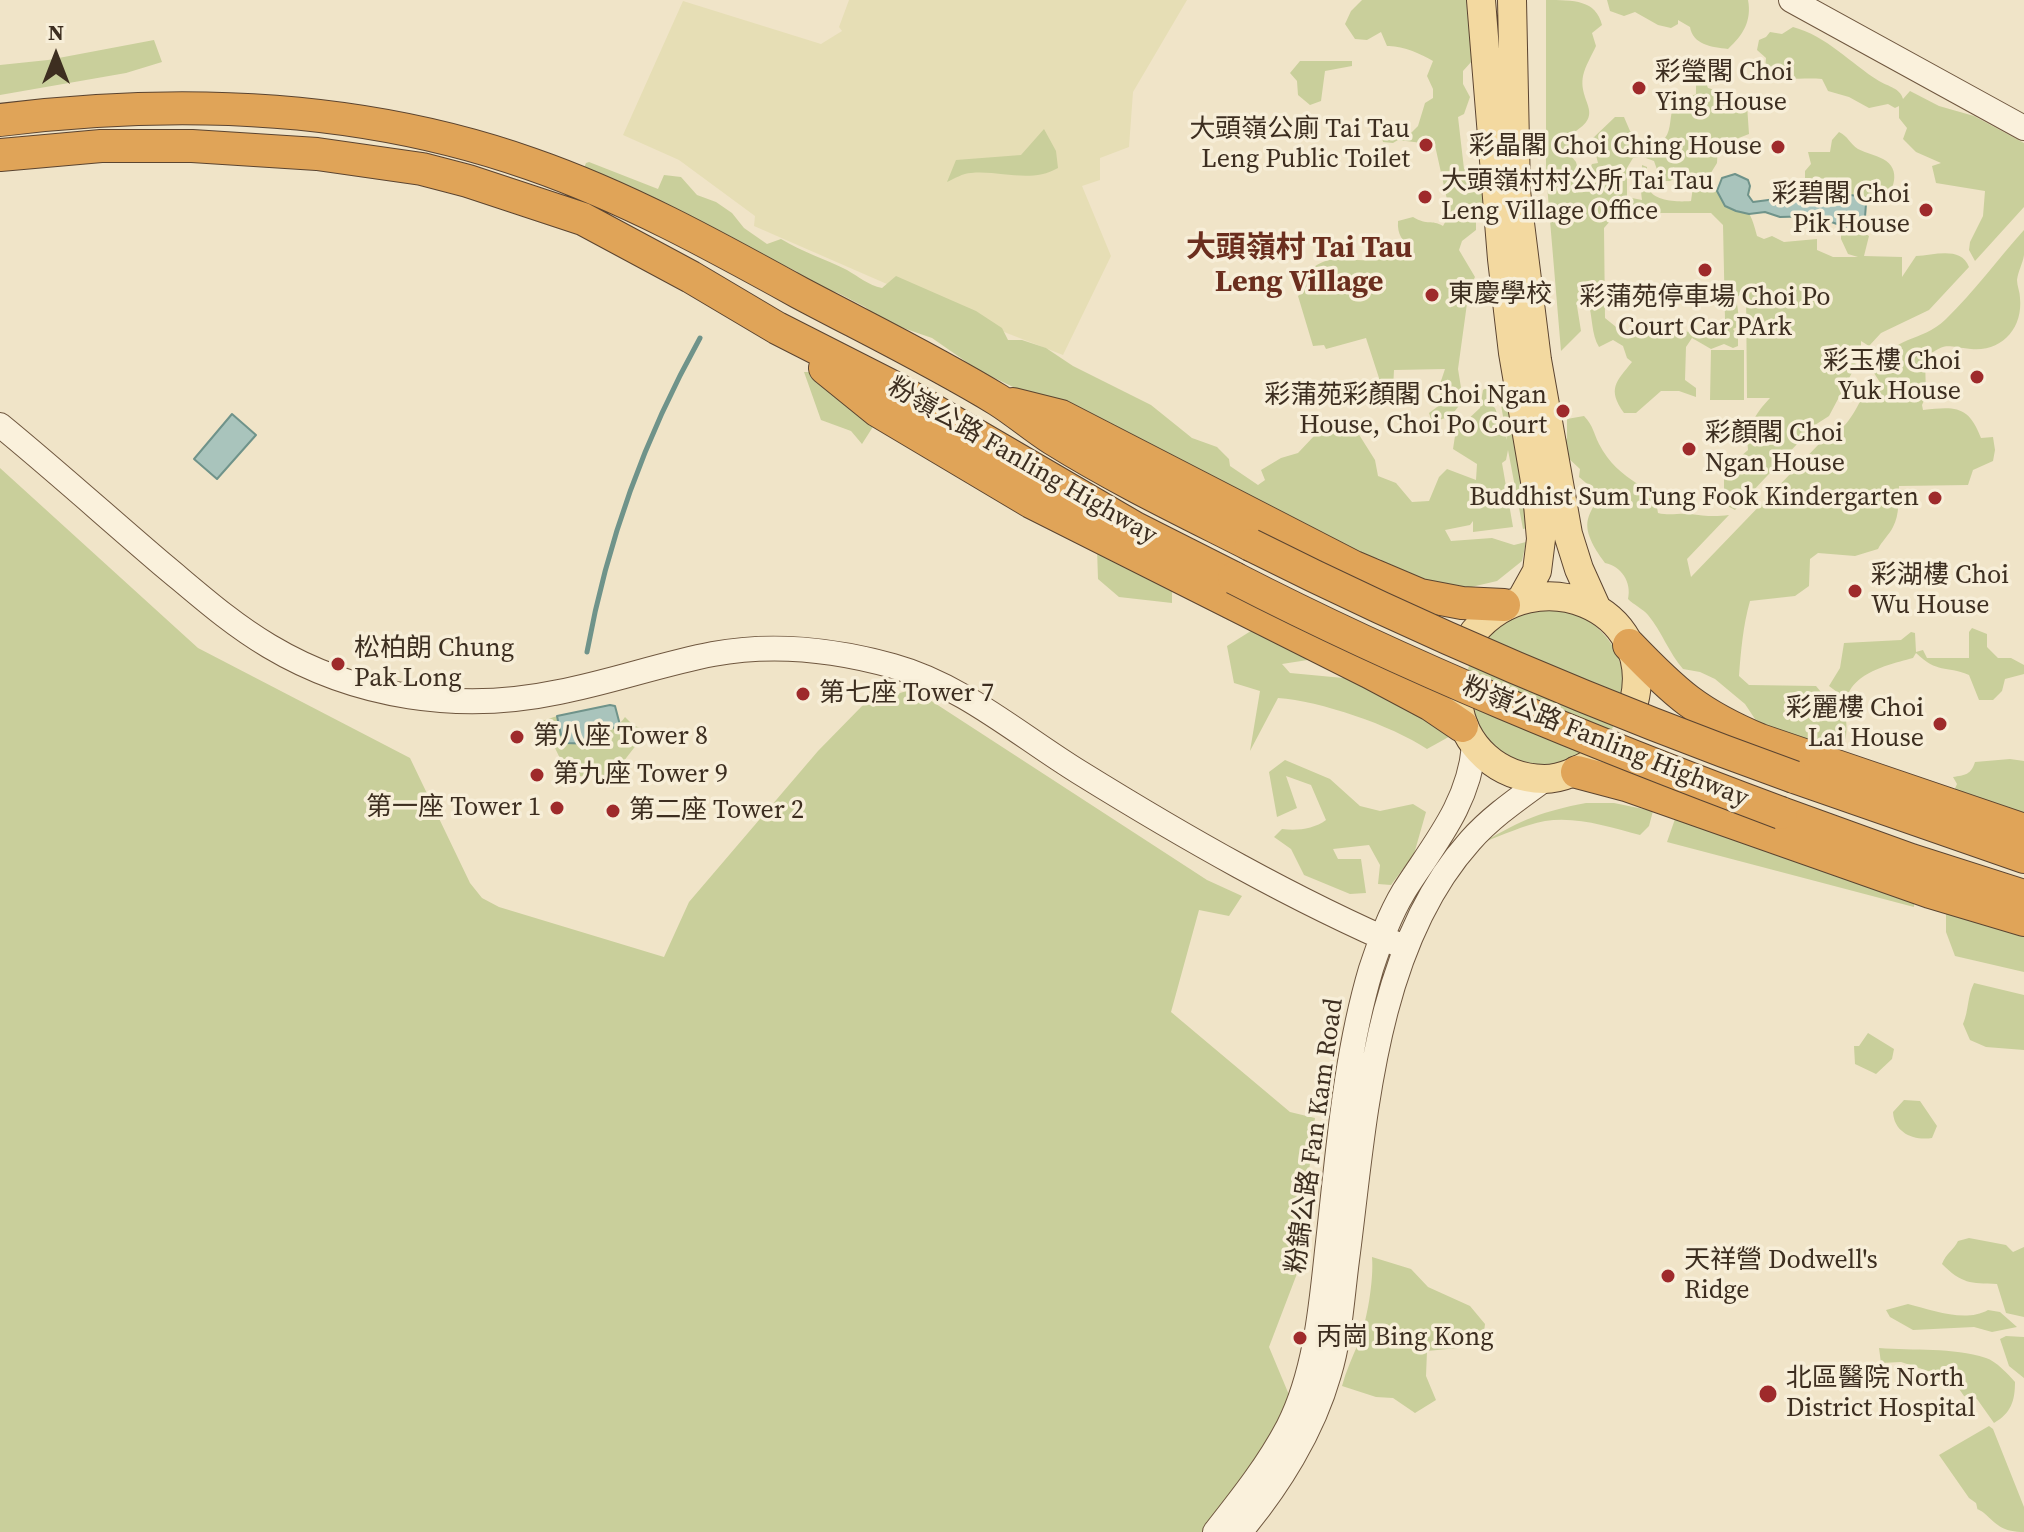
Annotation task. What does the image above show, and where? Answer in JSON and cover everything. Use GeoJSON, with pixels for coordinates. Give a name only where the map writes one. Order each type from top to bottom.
{"type":"FeatureCollection","features":[{"type":"Feature","properties":{"kind":"highway","name":"粉嶺公路 Fanling Highway"},"geometry":{"type":"LineString","coordinates":[[0,120],[105,110],[235,109],[368,123],[475,147],[529,163],[659,217],[998,400],[1067,447],[1148,493],[1461,646],[1659,729],[2024,857]]}},
{"type":"Feature","properties":{"kind":"highway","name":"粉嶺公路 Fanling Highway"},"geometry":{"type":"LineString","coordinates":[[0,155],[101,146],[192,146],[317,154],[422,169],[583,219],[777,328],[895,388],[1135,528],[1338,631],[1535,718],[1781,813],[1911,860],[2024,896]]}},
{"type":"Feature","properties":{"kind":"highway"},"geometry":{"type":"LineString","coordinates":[[777,328],[878,411],[1031,502],[1369,672],[1465,724]]}},
{"type":"Feature","properties":{"kind":"highway"},"geometry":{"type":"LineString","coordinates":[[998,400],[1070,420],[1354,567],[1420,595],[1452,602],[1513,602]]}},
{"type":"Feature","properties":{"kind":"highway"},"geometry":{"type":"LineString","coordinates":[[1629,645],[1680,697],[1728,727],[2024,830]]}},
{"type":"Feature","properties":{"kind":"highway"},"geometry":{"type":"LineString","coordinates":[[1587,766],[1626,785],[1930,892],[2024,920]]}},
{"type":"Feature","properties":{"kind":"main road"},"geometry":{"type":"LineString","coordinates":[[1474,632],[1483,621],[1513,602],[1537,571],[1541,539],[1502,259],[1481,0]]}},
{"type":"Feature","properties":{"kind":"main road"},"geometry":{"type":"LineString","coordinates":[[1512,0],[1516,191],[1537,360],[1568,534],[1597,609],[1621,632],[1629,645],[1636,665],[1634,702]]}},
{"type":"Feature","properties":{"kind":"main road"},"geometry":{"type":"LineString","coordinates":[[1791,0],[2024,128]]}},
{"type":"Feature","properties":{"kind":"main road"},"geometry":{"type":"LineString","coordinates":[[0,425],[228,620],[272,648],[332,677],[392,695],[491,700],[560,692],[716,654],[795,650],[841,654],[909,671],[990,713],[1076,771],[1166,824],[1403,956]]}},
{"type":"Feature","properties":{"kind":"main road"},"geometry":{"type":"LineString","coordinates":[[1513,602],[1564,596],[1597,609]]}},
{"type":"Feature","properties":{"kind":"main road"},"geometry":{"type":"LineString","coordinates":[[1465,724],[1507,770],[1545,779],[1587,766]]}},
{"type":"Feature","properties":{"kind":"main road","name":"粉錦公路 Fan Kam Road"},"geometry":{"type":"LineString","coordinates":[[1215,1532],[1288,1428],[1307,1375],[1324,1279],[1348,1077],[1363,1002],[1379,945],[1404,892],[1455,813],[1472,765],[1465,724]]}},
{"type":"Feature","properties":{"kind":"main road","name":"粉錦公路 Fan Kam Road"},"geometry":{"type":"LineString","coordinates":[[1240,1532],[1271,1494],[1307,1428],[1329,1375],[1338,1331],[1370,1085],[1391,990],[1403,956],[1426,906],[1468,843],[1487,824],[1545,779]]}},
{"type":"Feature","properties":{"kind":"shaded area"},"geometry":{"type":"Polygon","coordinates":[[[849,0],[1187,0],[1133,92],[1129,147],[1100,158],[1100,180],[1082,186],[1111,256],[1063,355],[935,305],[754,226],[755,216],[679,160],[623,135],[683,1],[821,44],[842,31],[839,27],[849,0]]]}},
{"type":"Feature","properties":{"kind":"green space"},"geometry":{"type":"Polygon","coordinates":[[[1362,0],[1468,0],[1472,61],[1463,71],[1463,84],[1470,97],[1464,114],[1458,117],[1464,169],[1478,170],[1486,202],[1476,217],[1476,230],[1462,241],[1459,250],[1475,277],[1469,289],[1458,369],[1463,400],[1453,413],[1442,419],[1431,419],[1429,413],[1441,404],[1440,384],[1445,369],[1394,370],[1393,389],[1387,405],[1380,405],[1379,378],[1366,338],[1326,349],[1324,345],[1313,346],[1298,296],[1303,292],[1297,294],[1303,277],[1324,262],[1334,259],[1368,260],[1411,249],[1400,234],[1398,221],[1413,217],[1443,226],[1450,213],[1434,141],[1398,140],[1393,143],[1383,142],[1382,138],[1395,130],[1405,130],[1410,134],[1418,126],[1425,103],[1433,98],[1427,76],[1433,61],[1411,50],[1387,46],[1381,32],[1367,40],[1355,39],[1345,24],[1351,11],[1362,0]]]}},
{"type":"Feature","properties":{"kind":"green space"},"geometry":{"type":"Polygon","coordinates":[[[1546,0],[1574,1],[1595,11],[1602,25],[1592,33],[1596,46],[1583,76],[1588,119],[1573,133],[1568,152],[1576,162],[1580,177],[1589,171],[1592,164],[1598,163],[1592,139],[1615,117],[1624,117],[1630,131],[1640,140],[1665,138],[1674,105],[1696,94],[1696,78],[1685,64],[1699,66],[1708,88],[1729,94],[1747,105],[1749,134],[1718,146],[1717,163],[1709,176],[1712,187],[1746,209],[1757,236],[1764,239],[1772,236],[1784,242],[1817,239],[1817,250],[1833,257],[1858,257],[1848,254],[1841,239],[1841,232],[1856,230],[1869,236],[1864,256],[1902,257],[1902,277],[1916,256],[1954,254],[1965,260],[1969,267],[1929,310],[1881,333],[1869,346],[1861,341],[1861,355],[1852,355],[1856,365],[1829,416],[1815,425],[1735,510],[1715,499],[1724,489],[1724,471],[1748,450],[1748,435],[1753,422],[1770,398],[1747,398],[1746,293],[1736,298],[1739,326],[1733,329],[1738,336],[1738,346],[1733,348],[1724,344],[1711,349],[1692,338],[1686,347],[1685,380],[1696,388],[1696,397],[1679,391],[1661,391],[1636,413],[1624,413],[1615,392],[1632,362],[1623,346],[1613,340],[1599,347],[1588,302],[1577,306],[1581,331],[1561,351],[1546,173],[1546,0]],[[1643,157],[1633,158],[1627,168],[1627,197],[1642,200],[1642,165],[1647,167],[1651,193],[1667,200],[1691,201],[1694,180],[1680,176],[1661,181],[1654,161],[1643,157]],[[1617,213],[1604,228],[1605,318],[1621,331],[1713,332],[1725,319],[1723,225],[1711,213],[1617,213]]]}},
{"type":"Feature","properties":{"kind":"green space"},"geometry":{"type":"Polygon","coordinates":[[[1607,0],[1748,0],[1749,15],[1742,33],[1728,49],[1699,41],[1690,27],[1678,20],[1678,24],[1671,28],[1658,25],[1635,12],[1624,16],[1610,11],[1607,0]]]}},
{"type":"Feature","properties":{"kind":"green space"},"geometry":{"type":"Polygon","coordinates":[[[1793,27],[1828,43],[1868,74],[1897,90],[1903,99],[1910,91],[1939,106],[1974,116],[2024,143],[2024,207],[1975,261],[1969,250],[1970,242],[1983,216],[1985,191],[1936,183],[1932,166],[1941,163],[1916,152],[1903,139],[1907,128],[1899,118],[1899,106],[1895,108],[1888,104],[1869,108],[1849,97],[1828,91],[1822,79],[1785,78],[1765,69],[1766,58],[1757,50],[1759,40],[1770,32],[1782,34],[1793,27]]]}},
{"type":"Feature","properties":{"kind":"green space"},"geometry":{"type":"Polygon","coordinates":[[[154,40],[162,62],[126,73],[0,95],[0,65],[48,60],[154,40]]]}},
{"type":"Feature","properties":{"kind":"green space"},"geometry":{"type":"Polygon","coordinates":[[[1300,61],[1352,61],[1352,66],[1325,71],[1321,101],[1310,105],[1298,95],[1297,81],[1290,73],[1300,61]]]}},
{"type":"Feature","properties":{"kind":"green space"},"geometry":{"type":"Polygon","coordinates":[[[1044,129],[1056,151],[1058,168],[1026,176],[968,173],[947,182],[956,160],[1021,155],[1044,129]]]}},
{"type":"Feature","properties":{"kind":"green space"},"geometry":{"type":"Polygon","coordinates":[[[1839,132],[1858,149],[1883,159],[1893,168],[1893,186],[1882,203],[1856,196],[1828,201],[1805,194],[1805,171],[1811,164],[1808,152],[1830,152],[1832,140],[1839,132]]]}},
{"type":"Feature","properties":{"kind":"green space"},"geometry":{"type":"Polygon","coordinates":[[[589,162],[658,189],[664,175],[681,177],[697,195],[716,202],[732,213],[744,228],[767,244],[781,239],[877,287],[882,288],[896,276],[976,311],[1002,328],[1008,340],[1022,340],[1046,348],[1073,366],[1151,405],[1192,438],[1217,447],[1229,459],[1230,466],[1258,485],[1265,480],[1261,470],[1281,458],[1298,453],[1315,435],[1339,429],[1358,433],[1375,460],[1378,476],[1396,483],[1412,502],[1429,501],[1439,477],[1447,469],[1476,480],[1477,464],[1453,449],[1457,423],[1460,419],[1465,422],[1480,408],[1483,390],[1488,387],[1491,405],[1507,440],[1498,387],[1504,392],[1526,499],[1527,528],[1523,529],[1508,450],[1502,463],[1513,527],[1473,532],[1473,521],[1470,525],[1445,530],[1451,541],[1492,538],[1514,545],[1526,542],[1522,561],[1497,581],[1467,588],[1457,585],[1443,587],[1393,574],[1380,559],[1358,554],[978,370],[932,338],[883,321],[838,293],[809,283],[796,271],[582,173],[589,162]]]}},
{"type":"Feature","properties":{"kind":"green space"},"geometry":{"type":"Polygon","coordinates":[[[2024,230],[2024,255],[2017,280],[2020,309],[2008,336],[1992,347],[1971,349],[1947,346],[1925,358],[1926,396],[1923,410],[1944,408],[1966,414],[1981,438],[1993,437],[1993,461],[1973,470],[1968,485],[1899,486],[1895,522],[1878,549],[1855,556],[1818,553],[1810,559],[1809,586],[1795,596],[1750,601],[1739,676],[1749,685],[1816,686],[1821,692],[1832,692],[1838,697],[1840,710],[1841,695],[1829,686],[1840,668],[1844,643],[1901,640],[1911,632],[1915,633],[1916,652],[1923,650],[1927,658],[1969,658],[1969,632],[1972,628],[1987,634],[1987,647],[1998,658],[2011,658],[2024,665],[2024,674],[2005,679],[2002,691],[1993,700],[1979,700],[1969,675],[1936,667],[1916,653],[1913,658],[1875,670],[1855,683],[1846,704],[1846,734],[1841,749],[1828,750],[1757,722],[1745,704],[1715,679],[1683,669],[1648,615],[1628,599],[1624,576],[1598,554],[1587,525],[1599,494],[1579,477],[1580,469],[1566,456],[1563,447],[1567,438],[1567,419],[1584,416],[1607,457],[1639,485],[1639,492],[1656,502],[1658,513],[1729,515],[1687,559],[1691,577],[1819,444],[1843,427],[1858,406],[1865,387],[1873,388],[1881,384],[1874,373],[1891,350],[1946,319],[2024,230]]]}},
{"type":"Feature","properties":{"kind":"green space"},"geometry":{"type":"Polygon","coordinates":[[[1711,350],[1744,350],[1744,400],[1710,400],[1711,350]]]}},
{"type":"Feature","properties":{"kind":"green space"},"geometry":{"type":"Polygon","coordinates":[[[804,372],[817,372],[876,422],[862,444],[851,431],[821,420],[804,372]]]}},
{"type":"Feature","properties":{"kind":"green space"},"geometry":{"type":"Polygon","coordinates":[[[0,468],[198,648],[410,758],[470,883],[482,898],[499,907],[664,957],[689,902],[818,751],[864,704],[913,689],[1207,880],[1242,896],[1229,916],[1199,910],[1171,1012],[1290,1112],[1315,1118],[1298,1271],[1269,1347],[1292,1402],[1211,1532],[0,1532],[0,468]]]}},
{"type":"Feature","properties":{"kind":"green space"},"geometry":{"type":"Polygon","coordinates":[[[1097,548],[1172,590],[1172,603],[1119,597],[1098,579],[1097,548]]]}},
{"type":"Feature","properties":{"kind":"green space"},"geometry":{"type":"Polygon","coordinates":[[[1545,608],[1575,614],[1601,631],[1618,657],[1624,687],[1618,717],[1601,743],[1575,760],[1545,766],[1515,760],[1489,743],[1472,717],[1466,687],[1472,657],[1489,631],[1515,614],[1545,608]]]}},
{"type":"Feature","properties":{"kind":"green space"},"geometry":{"type":"Polygon","coordinates":[[[1254,629],[1314,659],[1282,664],[1290,673],[1354,679],[1454,734],[1427,749],[1394,731],[1355,716],[1278,698],[1250,751],[1260,691],[1234,683],[1227,646],[1254,629]]]}},
{"type":"Feature","properties":{"kind":"green space"},"geometry":{"type":"Polygon","coordinates":[[[557,716],[561,735],[605,731],[625,717],[633,725],[647,731],[610,779],[568,775],[542,721],[557,716]]]}},
{"type":"Feature","properties":{"kind":"green space"},"geometry":{"type":"Polygon","coordinates":[[[1285,760],[1330,779],[1360,806],[1380,811],[1413,804],[1426,812],[1414,854],[1391,885],[1378,884],[1380,865],[1369,845],[1333,849],[1338,859],[1361,859],[1366,893],[1350,894],[1304,875],[1291,849],[1274,837],[1282,829],[1305,829],[1326,820],[1311,785],[1286,776],[1297,808],[1277,817],[1269,772],[1285,760]]]}},
{"type":"Feature","properties":{"kind":"green space"},"geometry":{"type":"Polygon","coordinates":[[[2024,761],[2024,822],[1953,793],[1957,784],[1953,777],[1967,774],[1975,762],[2024,761]]]}},
{"type":"Feature","properties":{"kind":"green space"},"geometry":{"type":"Polygon","coordinates":[[[1586,803],[1614,803],[1653,811],[1649,826],[1640,835],[1593,823],[1557,820],[1529,825],[1484,842],[1533,817],[1586,803]]]}},
{"type":"Feature","properties":{"kind":"green space"},"geometry":{"type":"Polygon","coordinates":[[[1675,819],[1914,902],[1914,907],[1667,842],[1675,819]]]}},
{"type":"Feature","properties":{"kind":"green space"},"geometry":{"type":"Polygon","coordinates":[[[1946,912],[2024,930],[2024,972],[1955,956],[1946,932],[1946,912]]]}},
{"type":"Feature","properties":{"kind":"green space"},"geometry":{"type":"Polygon","coordinates":[[[1974,983],[2024,995],[2024,1050],[1986,1047],[1970,1040],[1963,1024],[1974,983]]]}},
{"type":"Feature","properties":{"kind":"green space"},"geometry":{"type":"Polygon","coordinates":[[[1868,1033],[1894,1049],[1892,1059],[1876,1074],[1855,1064],[1854,1046],[1859,1046],[1868,1033]]]}},
{"type":"Feature","properties":{"kind":"green space"},"geometry":{"type":"Polygon","coordinates":[[[1904,1100],[1920,1101],[1937,1126],[1932,1138],[1912,1137],[1897,1125],[1893,1112],[1904,1100]]]}},
{"type":"Feature","properties":{"kind":"green space"},"geometry":{"type":"Polygon","coordinates":[[[1969,1238],[2006,1245],[2013,1252],[2024,1247],[2024,1317],[2006,1313],[1997,1284],[1967,1281],[1942,1264],[1958,1241],[1969,1238]]]}},
{"type":"Feature","properties":{"kind":"green space"},"geometry":{"type":"Polygon","coordinates":[[[1372,1257],[1411,1269],[1428,1287],[1470,1306],[1485,1324],[1483,1340],[1458,1348],[1427,1351],[1426,1376],[1436,1400],[1415,1413],[1393,1398],[1376,1397],[1342,1386],[1364,1324],[1371,1289],[1372,1257]]]}},
{"type":"Feature","properties":{"kind":"green space"},"geometry":{"type":"Polygon","coordinates":[[[1908,1304],[1959,1315],[1979,1314],[1988,1310],[2000,1312],[2017,1327],[1992,1332],[1974,1327],[1913,1330],[1890,1317],[1886,1310],[1908,1304]]]}},
{"type":"Feature","properties":{"kind":"green space"},"geometry":{"type":"Polygon","coordinates":[[[2006,1336],[2024,1337],[2024,1378],[2009,1366],[2000,1339],[2006,1336]]]}},
{"type":"Feature","properties":{"kind":"green space"},"geometry":{"type":"Polygon","coordinates":[[[1879,1348],[1946,1351],[1990,1360],[2015,1382],[2011,1406],[1994,1423],[1977,1399],[1964,1396],[1952,1379],[1901,1362],[1881,1363],[1879,1348]]]}},
{"type":"Feature","properties":{"kind":"green space"},"geometry":{"type":"Polygon","coordinates":[[[1989,1426],[1993,1429],[2024,1507],[2024,1532],[2002,1527],[1978,1510],[1976,1503],[1969,1498],[1939,1455],[1989,1426]]]}},
{"type":"Feature","properties":{"kind":"water"},"geometry":{"type":"Polygon","coordinates":[[[1735,174],[1748,180],[1748,195],[1753,202],[1776,199],[1791,202],[1813,198],[1835,202],[1849,195],[1860,196],[1866,204],[1865,217],[1859,230],[1855,231],[1816,216],[1780,217],[1765,212],[1749,214],[1736,211],[1725,206],[1717,191],[1722,178],[1735,174]]]}},
{"type":"Feature","properties":{"kind":"water"},"geometry":{"type":"Polygon","coordinates":[[[232,414],[256,435],[217,479],[194,459],[232,414]]]}},
{"type":"Feature","properties":{"kind":"water"},"geometry":{"type":"Polygon","coordinates":[[[615,706],[620,725],[600,733],[593,744],[566,743],[557,716],[615,706]]]}},
{"type":"Feature","properties":{"kind":"waterway"},"geometry":{"type":"LineString","coordinates":[[587,652],[606,570],[631,490],[662,413],[700,338]]}},
{"type":"Feature","properties":{"kind":"place","name":"彩瑩閣 Choi Ying House"},"geometry":{"type":"Point","coordinates":[1639,88]}},
{"type":"Feature","properties":{"kind":"place","name":"大頭嶺公廁 Tai Tau Leng Public Toilet"},"geometry":{"type":"Point","coordinates":[1426,145]}},
{"type":"Feature","properties":{"kind":"place","name":"彩晶閣 Choi Ching House"},"geometry":{"type":"Point","coordinates":[1778,147]}},
{"type":"Feature","properties":{"kind":"place","name":"大頭嶺村村公所 Tai Tau Leng Village Office"},"geometry":{"type":"Point","coordinates":[1425,197]}},
{"type":"Feature","properties":{"kind":"place","name":"彩碧閣 Choi Pik House"},"geometry":{"type":"Point","coordinates":[1926,210]}},
{"type":"Feature","properties":{"kind":"place","name":"彩蒲苑停車場 Choi Po Court Car PArk"},"geometry":{"type":"Point","coordinates":[1705,270]}},
{"type":"Feature","properties":{"kind":"place","name":"東慶學校"},"geometry":{"type":"Point","coordinates":[1432,295]}},
{"type":"Feature","properties":{"kind":"place","name":"彩玉樓 Choi Yuk House"},"geometry":{"type":"Point","coordinates":[1977,377]}},
{"type":"Feature","properties":{"kind":"place","name":"彩蒲苑彩顏閣 Choi Ngan House, Choi Po Court"},"geometry":{"type":"Point","coordinates":[1563,411]}},
{"type":"Feature","properties":{"kind":"place","name":"彩顏閣 Choi Ngan House"},"geometry":{"type":"Point","coordinates":[1689,449]}},
{"type":"Feature","properties":{"kind":"place","name":"Buddhist Sum Tung Fook Kindergarten"},"geometry":{"type":"Point","coordinates":[1935,498]}},
{"type":"Feature","properties":{"kind":"place","name":"彩湖樓 Choi Wu House"},"geometry":{"type":"Point","coordinates":[1855,591]}},
{"type":"Feature","properties":{"kind":"place","name":"松柏朗 Chung Pak Long"},"geometry":{"type":"Point","coordinates":[338,664]}},
{"type":"Feature","properties":{"kind":"place","name":"第七座 Tower 7"},"geometry":{"type":"Point","coordinates":[803,694]}},
{"type":"Feature","properties":{"kind":"place","name":"彩麗樓 Choi Lai House"},"geometry":{"type":"Point","coordinates":[1940,724]}},
{"type":"Feature","properties":{"kind":"place","name":"第八座 Tower 8"},"geometry":{"type":"Point","coordinates":[517,737]}},
{"type":"Feature","properties":{"kind":"place","name":"第九座 Tower 9"},"geometry":{"type":"Point","coordinates":[537,775]}},
{"type":"Feature","properties":{"kind":"place","name":"第一座 Tower 1"},"geometry":{"type":"Point","coordinates":[557,808]}},
{"type":"Feature","properties":{"kind":"place","name":"第二座 Tower 2"},"geometry":{"type":"Point","coordinates":[613,811]}},
{"type":"Feature","properties":{"kind":"place","name":"天祥營 Dodwell's Ridge"},"geometry":{"type":"Point","coordinates":[1668,1276]}},
{"type":"Feature","properties":{"kind":"place","name":"丙崗 Bing Kong"},"geometry":{"type":"Point","coordinates":[1300,1338]}},
{"type":"Feature","properties":{"kind":"place","name":"北區醫院 North District Hospital"},"geometry":{"type":"Point","coordinates":[1768,1394]}},
{"type":"Feature","properties":{"kind":"district","name":"大頭嶺村 Tai Tau Leng Village"},"geometry":{"type":"Point","coordinates":[1299,266]}}]}
